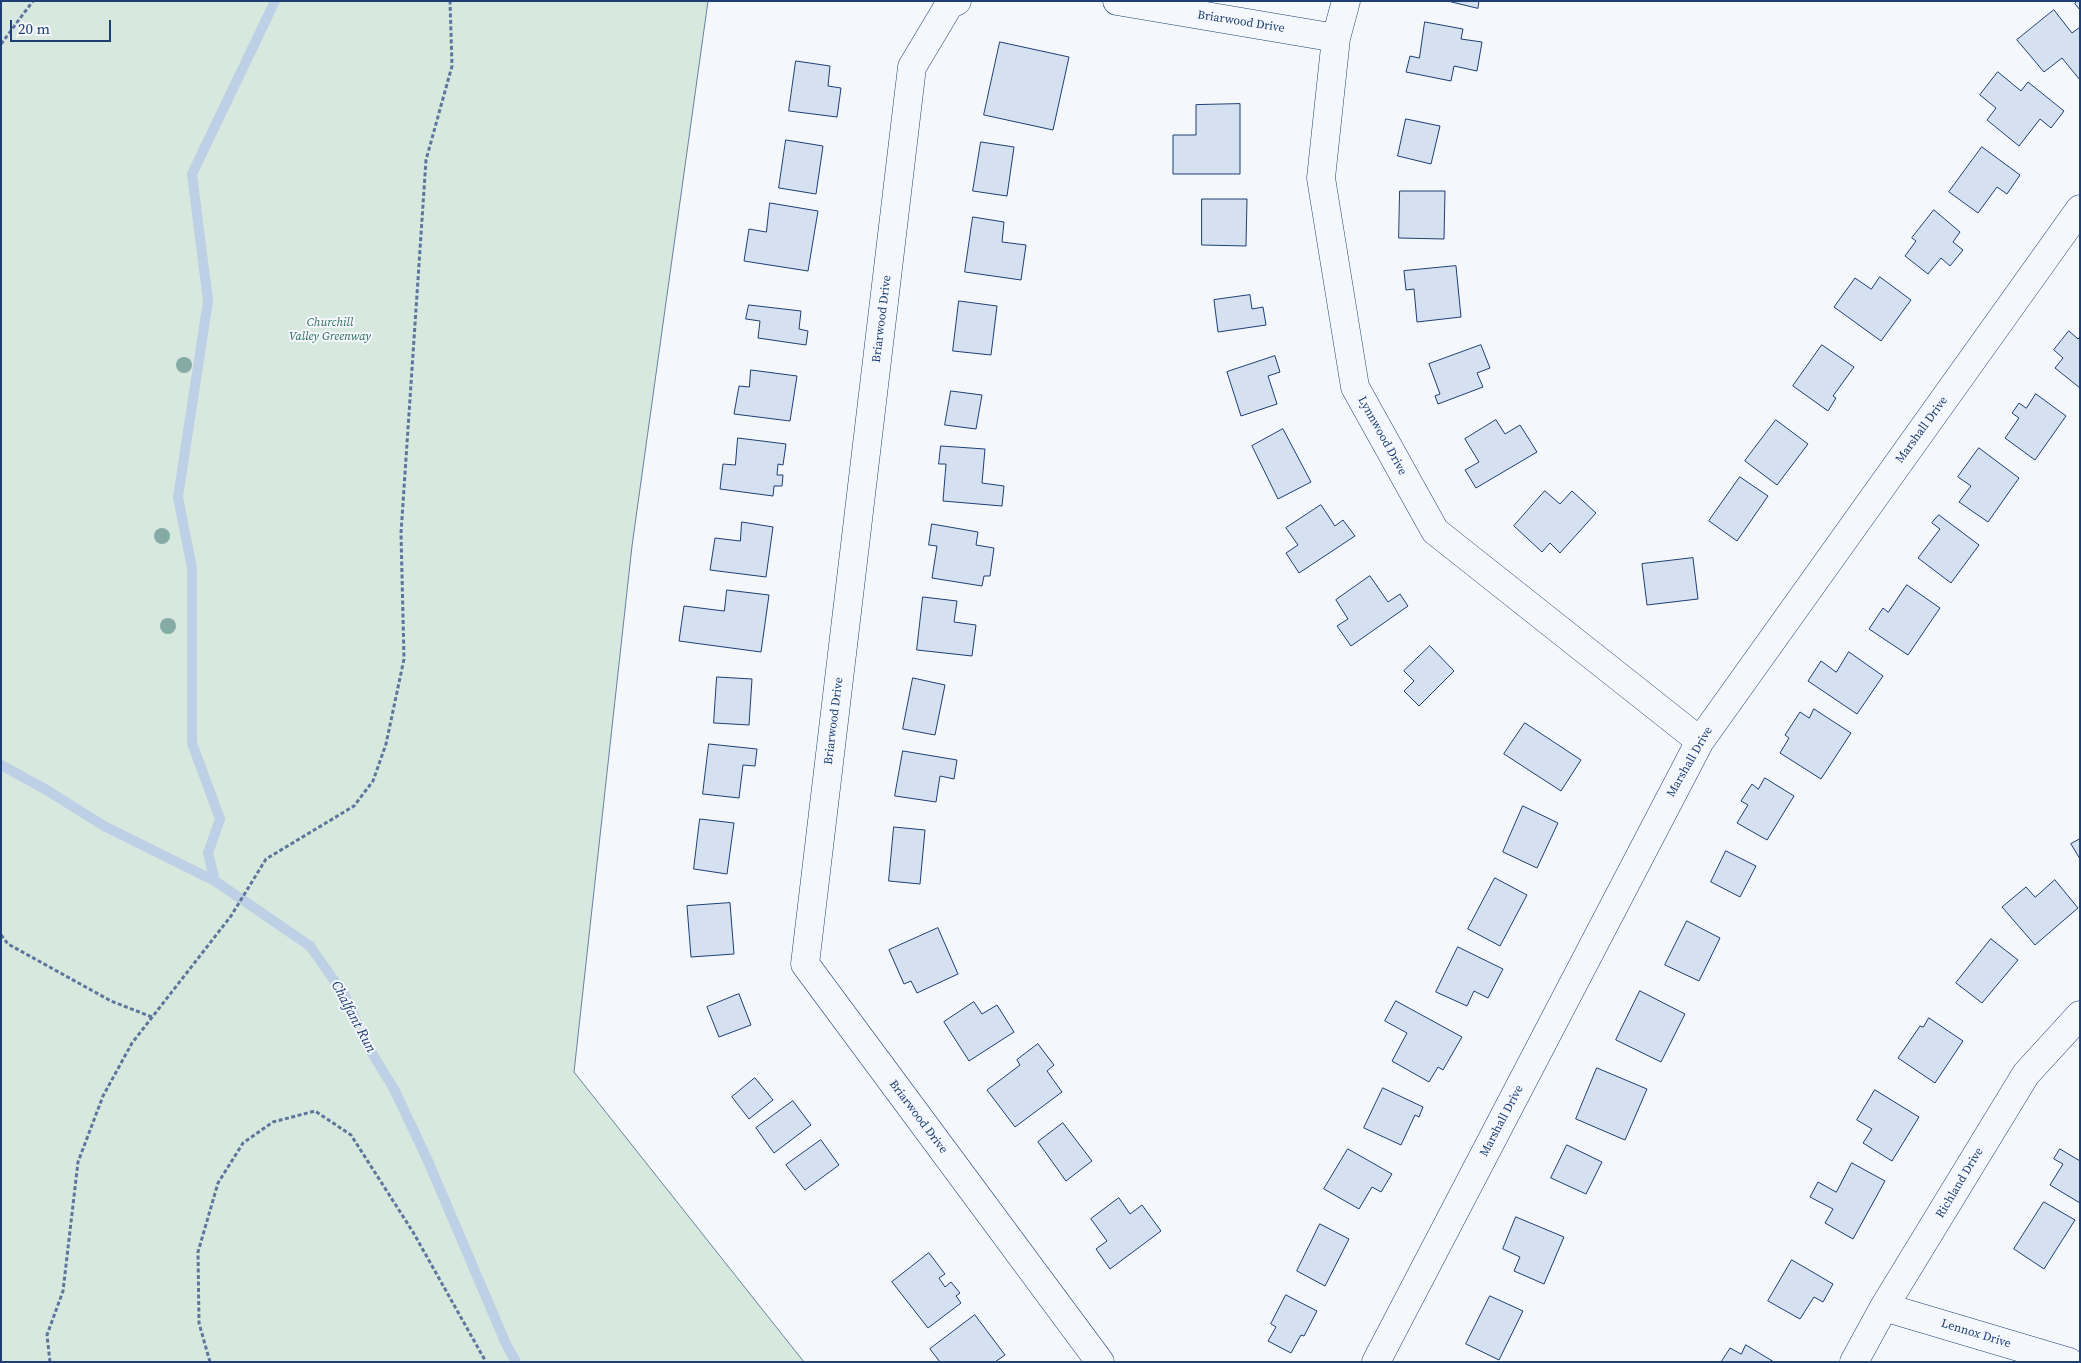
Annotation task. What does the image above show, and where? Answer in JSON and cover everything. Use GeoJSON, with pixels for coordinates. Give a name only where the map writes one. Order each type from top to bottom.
{"type":"FeatureCollection","features":[{"type":"Feature","properties":{"kind":"street","name":"Briarwood Drive"},"geometry":{"type":"LineString","coordinates":[[957,1],[949,5],[912,67],[805,964],[1100,1362]]}},
{"type":"Feature","properties":{"kind":"street","name":"Briarwood Drive"},"geometry":{"type":"LineString","coordinates":[[1117,1],[1336,38]]}},
{"type":"Feature","properties":{"kind":"street","name":"Lynnwood Drive"},"geometry":{"type":"LineString","coordinates":[[1346,1],[1336,38],[1321,178],[1354,387],[1435,531],[1700,741]]}},
{"type":"Feature","properties":{"kind":"street","name":"Marshall Drive"},"geometry":{"type":"LineString","coordinates":[[1376,1362],[1700,741],[2080,209]]}},
{"type":"Feature","properties":{"kind":"street","name":"Richland Drive"},"geometry":{"type":"LineString","coordinates":[[1854,1362],[1884,1307],[2026,1074],[2080,1015]]}},
{"type":"Feature","properties":{"kind":"street","name":"Lennox Drive"},"geometry":{"type":"LineString","coordinates":[[1884,1307],[2068,1362]]}},
{"type":"Feature","properties":{"kind":"path"},"geometry":{"type":"LineString","coordinates":[[1,44],[34,1]]}},
{"type":"Feature","properties":{"kind":"path"},"geometry":{"type":"LineString","coordinates":[[50,1362],[46,1334],[63,1291],[78,1162],[103,1096],[132,1042],[231,916],[266,859],[354,806],[373,781],[386,744],[404,659],[401,534],[426,160],[452,66],[450,1]]}},
{"type":"Feature","properties":{"kind":"path"},"geometry":{"type":"LineString","coordinates":[[1,935],[8,944],[111,1001],[152,1017]]}},
{"type":"Feature","properties":{"kind":"path"},"geometry":{"type":"LineString","coordinates":[[210,1362],[199,1323],[198,1252],[218,1183],[242,1144],[273,1122],[315,1111],[351,1135],[413,1232],[486,1362]]}},
{"type":"Feature","properties":{"kind":"green space","name":"Churchill Valley Greenway"},"geometry":{"type":"Polygon","coordinates":[[[1,1],[708,1],[632,546],[574,1072],[804,1362],[1,1362],[1,1]]]}},
{"type":"Feature","properties":{"kind":"building"},"geometry":{"type":"Polygon","coordinates":[[[1448,1],[1479,1],[1478,8],[1448,1]]]}},
{"type":"Feature","properties":{"kind":"building"},"geometry":{"type":"Polygon","coordinates":[[[2077,1],[2080,1],[2080,10],[2075,4],[2077,1]]]}},
{"type":"Feature","properties":{"kind":"building"},"geometry":{"type":"Polygon","coordinates":[[[2054,10],[2072,33],[2080,27],[2080,80],[2062,58],[2044,72],[2017,40],[2054,10]]]}},
{"type":"Feature","properties":{"kind":"building"},"geometry":{"type":"Polygon","coordinates":[[[1425,22],[1463,29],[1461,39],[1482,42],[1477,71],[1454,66],[1451,81],[1406,72],[1410,56],[1419,58],[1425,22]]]}},
{"type":"Feature","properties":{"kind":"building"},"geometry":{"type":"Polygon","coordinates":[[[1000,42],[1069,57],[1053,130],[984,115],[1000,42]]]}},
{"type":"Feature","properties":{"kind":"building"},"geometry":{"type":"Polygon","coordinates":[[[796,61],[830,66],[828,86],[841,88],[837,117],[789,111],[796,61]]]}},
{"type":"Feature","properties":{"kind":"building"},"geometry":{"type":"Polygon","coordinates":[[[1998,72],[2021,91],[2028,82],[2064,111],[2051,128],[2040,119],[2019,146],[1987,120],[1996,108],[1980,95],[1998,72]]]}},
{"type":"Feature","properties":{"kind":"building"},"geometry":{"type":"Polygon","coordinates":[[[1240,104],[1240,174],[1173,174],[1173,135],[1196,135],[1196,105],[1240,104]]]}},
{"type":"Feature","properties":{"kind":"building"},"geometry":{"type":"Polygon","coordinates":[[[1406,119],[1440,126],[1431,164],[1398,156],[1406,119]]]}},
{"type":"Feature","properties":{"kind":"building"},"geometry":{"type":"Polygon","coordinates":[[[786,140],[823,146],[816,194],[779,188],[786,140]]]}},
{"type":"Feature","properties":{"kind":"building"},"geometry":{"type":"Polygon","coordinates":[[[981,142],[1014,147],[1007,196],[973,191],[981,142]]]}},
{"type":"Feature","properties":{"kind":"building"},"geometry":{"type":"Polygon","coordinates":[[[1982,147],[2020,175],[2007,194],[1997,187],[1978,213],[1949,192],[1982,147]]]}},
{"type":"Feature","properties":{"kind":"building"},"geometry":{"type":"Polygon","coordinates":[[[1400,191],[1445,191],[1444,239],[1399,238],[1400,191]]]}},
{"type":"Feature","properties":{"kind":"building"},"geometry":{"type":"Polygon","coordinates":[[[1202,199],[1247,199],[1246,246],[1202,245],[1202,199]]]}},
{"type":"Feature","properties":{"kind":"building"},"geometry":{"type":"Polygon","coordinates":[[[770,203],[818,211],[808,271],[744,261],[749,229],[766,232],[770,203]]]}},
{"type":"Feature","properties":{"kind":"building"},"geometry":{"type":"Polygon","coordinates":[[[1934,210],[1960,232],[1953,242],[1963,250],[1950,266],[1941,258],[1928,274],[1905,256],[1916,241],[1912,238],[1934,210]]]}},
{"type":"Feature","properties":{"kind":"building"},"geometry":{"type":"Polygon","coordinates":[[[973,217],[1004,222],[1002,242],[1026,245],[1021,280],[965,272],[973,217]]]}},
{"type":"Feature","properties":{"kind":"building"},"geometry":{"type":"Polygon","coordinates":[[[1456,266],[1461,317],[1417,322],[1414,289],[1406,290],[1404,271],[1456,266]]]}},
{"type":"Feature","properties":{"kind":"building"},"geometry":{"type":"Polygon","coordinates":[[[1880,277],[1911,300],[1881,341],[1834,307],[1855,278],[1871,289],[1880,277]]]}},
{"type":"Feature","properties":{"kind":"building"},"geometry":{"type":"Polygon","coordinates":[[[1250,295],[1252,309],[1263,307],[1266,325],[1218,332],[1214,300],[1250,295]]]}},
{"type":"Feature","properties":{"kind":"building"},"geometry":{"type":"Polygon","coordinates":[[[959,301],[997,306],[991,355],[953,351],[959,301]]]}},
{"type":"Feature","properties":{"kind":"building"},"geometry":{"type":"Polygon","coordinates":[[[749,305],[801,311],[799,329],[808,331],[806,345],[758,338],[760,321],[746,319],[749,305]]]}},
{"type":"Feature","properties":{"kind":"building"},"geometry":{"type":"Polygon","coordinates":[[[2069,331],[2078,339],[2080,337],[2080,388],[2055,368],[2063,358],[2054,350],[2069,331]]]}},
{"type":"Feature","properties":{"kind":"building"},"geometry":{"type":"Polygon","coordinates":[[[1481,345],[1490,368],[1477,373],[1483,387],[1438,404],[1435,396],[1440,394],[1429,364],[1481,345]]]}},
{"type":"Feature","properties":{"kind":"building"},"geometry":{"type":"Polygon","coordinates":[[[1822,345],[1854,367],[1833,396],[1836,398],[1828,411],[1793,386],[1822,345]]]}},
{"type":"Feature","properties":{"kind":"building"},"geometry":{"type":"Polygon","coordinates":[[[1275,356],[1280,372],[1268,376],[1277,404],[1241,416],[1227,372],[1275,356]]]}},
{"type":"Feature","properties":{"kind":"building"},"geometry":{"type":"Polygon","coordinates":[[[751,370],[797,376],[790,421],[734,414],[739,386],[749,387],[751,370]]]}},
{"type":"Feature","properties":{"kind":"building"},"geometry":{"type":"Polygon","coordinates":[[[951,391],[982,395],[976,429],[945,425],[951,391]]]}},
{"type":"Feature","properties":{"kind":"building"},"geometry":{"type":"Polygon","coordinates":[[[2036,394],[2066,416],[2035,460],[2005,438],[2019,418],[2012,413],[2019,403],[2026,408],[2036,394]]]}},
{"type":"Feature","properties":{"kind":"building"},"geometry":{"type":"Polygon","coordinates":[[[1496,420],[1505,434],[1520,425],[1537,452],[1476,488],[1465,470],[1479,462],[1465,439],[1496,420]]]}},
{"type":"Feature","properties":{"kind":"building"},"geometry":{"type":"Polygon","coordinates":[[[1776,420],[1808,444],[1777,485],[1745,461],[1776,420]]]}},
{"type":"Feature","properties":{"kind":"building"},"geometry":{"type":"Polygon","coordinates":[[[1283,429],[1311,482],[1278,499],[1252,446],[1283,429]]]}},
{"type":"Feature","properties":{"kind":"building"},"geometry":{"type":"Polygon","coordinates":[[[738,438],[786,444],[783,465],[778,464],[777,475],[783,475],[782,486],[774,486],[773,496],[720,489],[723,464],[735,465],[738,438]]]}},
{"type":"Feature","properties":{"kind":"building"},"geometry":{"type":"Polygon","coordinates":[[[941,446],[985,449],[982,483],[1004,486],[1002,506],[943,501],[946,464],[939,464],[941,446]]]}},
{"type":"Feature","properties":{"kind":"building"},"geometry":{"type":"Polygon","coordinates":[[[1979,448],[2019,478],[1988,522],[1959,502],[1971,486],[1958,477],[1979,448]]]}},
{"type":"Feature","properties":{"kind":"building"},"geometry":{"type":"Polygon","coordinates":[[[1740,477],[1768,496],[1737,541],[1709,521],[1740,477]]]}},
{"type":"Feature","properties":{"kind":"building"},"geometry":{"type":"Polygon","coordinates":[[[1545,491],[1560,504],[1572,491],[1596,513],[1560,553],[1550,543],[1542,552],[1514,526],[1545,491]]]}},
{"type":"Feature","properties":{"kind":"building"},"geometry":{"type":"Polygon","coordinates":[[[1321,505],[1335,526],[1343,520],[1355,536],[1299,573],[1286,553],[1298,545],[1286,528],[1321,505]]]}},
{"type":"Feature","properties":{"kind":"building"},"geometry":{"type":"Polygon","coordinates":[[[1939,515],[1979,545],[1951,583],[1918,558],[1940,529],[1932,523],[1939,515]]]}},
{"type":"Feature","properties":{"kind":"building"},"geometry":{"type":"Polygon","coordinates":[[[742,522],[773,527],[766,577],[710,570],[715,538],[740,541],[742,522]]]}},
{"type":"Feature","properties":{"kind":"building"},"geometry":{"type":"Polygon","coordinates":[[[932,524],[978,532],[976,545],[994,548],[990,576],[984,576],[982,586],[932,578],[937,546],[929,545],[932,524]]]}},
{"type":"Feature","properties":{"kind":"building"},"geometry":{"type":"Polygon","coordinates":[[[1693,558],[1698,599],[1647,605],[1642,564],[1693,558]]]}},
{"type":"Feature","properties":{"kind":"building"},"geometry":{"type":"Polygon","coordinates":[[[1370,576],[1388,602],[1400,594],[1408,606],[1351,646],[1337,626],[1348,619],[1336,600],[1370,576]]]}},
{"type":"Feature","properties":{"kind":"building"},"geometry":{"type":"Polygon","coordinates":[[[1907,585],[1940,608],[1908,655],[1869,629],[1883,608],[1888,612],[1907,585]]]}},
{"type":"Feature","properties":{"kind":"building"},"geometry":{"type":"Polygon","coordinates":[[[727,590],[769,595],[761,652],[679,641],[684,606],[724,611],[727,590]]]}},
{"type":"Feature","properties":{"kind":"building"},"geometry":{"type":"Polygon","coordinates":[[[923,597],[957,601],[954,622],[976,625],[972,656],[917,650],[923,597]]]}},
{"type":"Feature","properties":{"kind":"building"},"geometry":{"type":"Polygon","coordinates":[[[1430,646],[1454,671],[1419,706],[1404,691],[1414,681],[1404,671],[1430,646]]]}},
{"type":"Feature","properties":{"kind":"building"},"geometry":{"type":"Polygon","coordinates":[[[1849,652],[1883,676],[1857,714],[1808,681],[1821,661],[1836,672],[1849,652]]]}},
{"type":"Feature","properties":{"kind":"building"},"geometry":{"type":"Polygon","coordinates":[[[717,677],[752,679],[749,725],[714,723],[717,677]]]}},
{"type":"Feature","properties":{"kind":"building"},"geometry":{"type":"Polygon","coordinates":[[[913,678],[945,685],[935,735],[903,729],[913,678]]]}},
{"type":"Feature","properties":{"kind":"building"},"geometry":{"type":"Polygon","coordinates":[[[1814,709],[1851,733],[1821,779],[1780,753],[1789,738],[1785,735],[1800,712],[1809,718],[1814,709]]]}},
{"type":"Feature","properties":{"kind":"building"},"geometry":{"type":"Polygon","coordinates":[[[1525,723],[1581,760],[1561,791],[1504,754],[1525,723]]]}},
{"type":"Feature","properties":{"kind":"building"},"geometry":{"type":"Polygon","coordinates":[[[709,744],[757,749],[755,766],[743,765],[739,798],[703,794],[709,744]]]}},
{"type":"Feature","properties":{"kind":"building"},"geometry":{"type":"Polygon","coordinates":[[[903,751],[957,760],[954,779],[940,776],[936,802],[895,796],[903,751]]]}},
{"type":"Feature","properties":{"kind":"building"},"geometry":{"type":"Polygon","coordinates":[[[1765,778],[1794,796],[1767,840],[1737,823],[1748,805],[1741,801],[1752,784],[1758,789],[1765,778]]]}},
{"type":"Feature","properties":{"kind":"building"},"geometry":{"type":"Polygon","coordinates":[[[1523,806],[1558,823],[1537,868],[1503,852],[1523,806]]]}},
{"type":"Feature","properties":{"kind":"building"},"geometry":{"type":"Polygon","coordinates":[[[700,819],[734,823],[727,874],[694,869],[700,819]]]}},
{"type":"Feature","properties":{"kind":"building"},"geometry":{"type":"Polygon","coordinates":[[[894,827],[925,830],[920,884],[889,881],[894,827]]]}},
{"type":"Feature","properties":{"kind":"building"},"geometry":{"type":"Polygon","coordinates":[[[2080,839],[2080,859],[2071,844],[2080,839]]]}},
{"type":"Feature","properties":{"kind":"building"},"geometry":{"type":"Polygon","coordinates":[[[1726,851],[1756,866],[1740,897],[1711,882],[1726,851]]]}},
{"type":"Feature","properties":{"kind":"building"},"geometry":{"type":"Polygon","coordinates":[[[1495,878],[1527,895],[1500,946],[1468,929],[1495,878]]]}},
{"type":"Feature","properties":{"kind":"building"},"geometry":{"type":"Polygon","coordinates":[[[2055,880],[2078,908],[2035,945],[2002,907],[2026,887],[2035,897],[2055,880]]]}},
{"type":"Feature","properties":{"kind":"building"},"geometry":{"type":"Polygon","coordinates":[[[730,903],[734,954],[691,957],[687,906],[730,903]]]}},
{"type":"Feature","properties":{"kind":"building"},"geometry":{"type":"Polygon","coordinates":[[[1687,921],[1720,938],[1699,981],[1665,965],[1687,921]]]}},
{"type":"Feature","properties":{"kind":"building"},"geometry":{"type":"Polygon","coordinates":[[[938,928],[958,974],[917,993],[911,981],[904,984],[889,950],[938,928]]]}},
{"type":"Feature","properties":{"kind":"building"},"geometry":{"type":"Polygon","coordinates":[[[1991,939],[2018,960],[1982,1003],[1956,983],[1991,939]]]}},
{"type":"Feature","properties":{"kind":"building"},"geometry":{"type":"Polygon","coordinates":[[[1458,947],[1503,969],[1488,998],[1474,991],[1467,1006],[1436,992],[1458,947]]]}},
{"type":"Feature","properties":{"kind":"building"},"geometry":{"type":"Polygon","coordinates":[[[1640,991],[1685,1014],[1661,1062],[1616,1040],[1640,991]]]}},
{"type":"Feature","properties":{"kind":"building"},"geometry":{"type":"Polygon","coordinates":[[[739,994],[751,1025],[719,1037],[707,1007],[739,994]]]}},
{"type":"Feature","properties":{"kind":"building"},"geometry":{"type":"Polygon","coordinates":[[[1396,1001],[1462,1037],[1443,1070],[1438,1067],[1429,1082],[1392,1061],[1407,1033],[1385,1021],[1396,1001]]]}},
{"type":"Feature","properties":{"kind":"building"},"geometry":{"type":"Polygon","coordinates":[[[974,1002],[982,1014],[997,1005],[1014,1032],[969,1061],[944,1022],[974,1002]]]}},
{"type":"Feature","properties":{"kind":"building"},"geometry":{"type":"Polygon","coordinates":[[[1929,1018],[1963,1041],[1935,1083],[1898,1058],[1920,1026],[1923,1027],[1929,1018]]]}},
{"type":"Feature","properties":{"kind":"building"},"geometry":{"type":"Polygon","coordinates":[[[1038,1044],[1054,1065],[1047,1071],[1062,1092],[1015,1127],[987,1090],[1020,1065],[1017,1060],[1038,1044]]]}},
{"type":"Feature","properties":{"kind":"building"},"geometry":{"type":"Polygon","coordinates":[[[1597,1068],[1647,1089],[1625,1140],[1576,1119],[1597,1068]]]}},
{"type":"Feature","properties":{"kind":"building"},"geometry":{"type":"Polygon","coordinates":[[[755,1078],[773,1100],[749,1119],[732,1097],[755,1078]]]}},
{"type":"Feature","properties":{"kind":"building"},"geometry":{"type":"Polygon","coordinates":[[[1383,1088],[1423,1107],[1419,1117],[1415,1115],[1401,1145],[1364,1128],[1383,1088]]]}},
{"type":"Feature","properties":{"kind":"building"},"geometry":{"type":"Polygon","coordinates":[[[1875,1090],[1919,1117],[1892,1161],[1863,1143],[1872,1129],[1857,1120],[1875,1090]]]}},
{"type":"Feature","properties":{"kind":"building"},"geometry":{"type":"Polygon","coordinates":[[[793,1101],[811,1125],[774,1153],[756,1128],[793,1101]]]}},
{"type":"Feature","properties":{"kind":"building"},"geometry":{"type":"Polygon","coordinates":[[[1063,1123],[1092,1161],[1066,1181],[1038,1142],[1063,1123]]]}},
{"type":"Feature","properties":{"kind":"building"},"geometry":{"type":"Polygon","coordinates":[[[821,1140],[839,1165],[805,1190],[786,1165],[821,1140]]]}},
{"type":"Feature","properties":{"kind":"building"},"geometry":{"type":"Polygon","coordinates":[[[1567,1145],[1602,1162],[1586,1194],[1551,1178],[1567,1145]]]}},
{"type":"Feature","properties":{"kind":"building"},"geometry":{"type":"Polygon","coordinates":[[[1348,1149],[1392,1174],[1381,1192],[1372,1187],[1359,1209],[1324,1189],[1348,1149]]]}},
{"type":"Feature","properties":{"kind":"building"},"geometry":{"type":"Polygon","coordinates":[[[2060,1149],[2080,1161],[2080,1203],[2050,1185],[2063,1164],[2054,1159],[2060,1149]]]}},
{"type":"Feature","properties":{"kind":"building"},"geometry":{"type":"Polygon","coordinates":[[[1852,1163],[1885,1181],[1853,1239],[1825,1223],[1833,1209],[1810,1197],[1818,1182],[1836,1192],[1852,1163]]]}},
{"type":"Feature","properties":{"kind":"building"},"geometry":{"type":"Polygon","coordinates":[[[1119,1198],[1130,1214],[1142,1205],[1161,1231],[1110,1269],[1096,1249],[1107,1241],[1091,1219],[1119,1198]]]}},
{"type":"Feature","properties":{"kind":"building"},"geometry":{"type":"Polygon","coordinates":[[[2044,1202],[2075,1220],[2044,1269],[2014,1249],[2044,1202]]]}},
{"type":"Feature","properties":{"kind":"building"},"geometry":{"type":"Polygon","coordinates":[[[1516,1217],[1564,1237],[1544,1284],[1514,1271],[1520,1257],[1503,1249],[1516,1217]]]}},
{"type":"Feature","properties":{"kind":"building"},"geometry":{"type":"Polygon","coordinates":[[[1320,1224],[1349,1239],[1325,1286],[1297,1271],[1320,1224]]]}},
{"type":"Feature","properties":{"kind":"building"},"geometry":{"type":"Polygon","coordinates":[[[929,1253],[945,1274],[939,1278],[945,1287],[951,1282],[960,1293],[956,1296],[961,1303],[928,1328],[892,1282],[929,1253]]]}},
{"type":"Feature","properties":{"kind":"building"},"geometry":{"type":"Polygon","coordinates":[[[1792,1260],[1833,1284],[1823,1302],[1814,1297],[1800,1319],[1768,1301],[1792,1260]]]}},
{"type":"Feature","properties":{"kind":"building"},"geometry":{"type":"Polygon","coordinates":[[[1286,1295],[1317,1311],[1304,1336],[1301,1335],[1291,1353],[1268,1341],[1276,1327],[1271,1324],[1286,1295]]]}},
{"type":"Feature","properties":{"kind":"building"},"geometry":{"type":"Polygon","coordinates":[[[1490,1296],[1523,1311],[1499,1360],[1466,1344],[1490,1296]]]}},
{"type":"Feature","properties":{"kind":"building"},"geometry":{"type":"Polygon","coordinates":[[[975,1315],[1005,1355],[995,1362],[940,1362],[930,1349],[975,1315]]]}},
{"type":"Feature","properties":{"kind":"building"},"geometry":{"type":"Polygon","coordinates":[[[1746,1345],[1774,1362],[1721,1362],[1730,1348],[1741,1354],[1746,1345]]]}},
{"type":"Feature","properties":{"kind":"waterway"},"geometry":{"type":"LineString","coordinates":[[215,881],[208,853],[220,819],[192,743],[192,568],[178,497],[208,301],[192,174],[275,1]]}},
{"type":"Feature","properties":{"kind":"waterway","name":"Chalfant Run"},"geometry":{"type":"LineString","coordinates":[[1,765],[45,789],[104,826],[215,881],[310,946],[345,996],[367,1045],[394,1089],[428,1161],[506,1344],[516,1362]]}}]}
